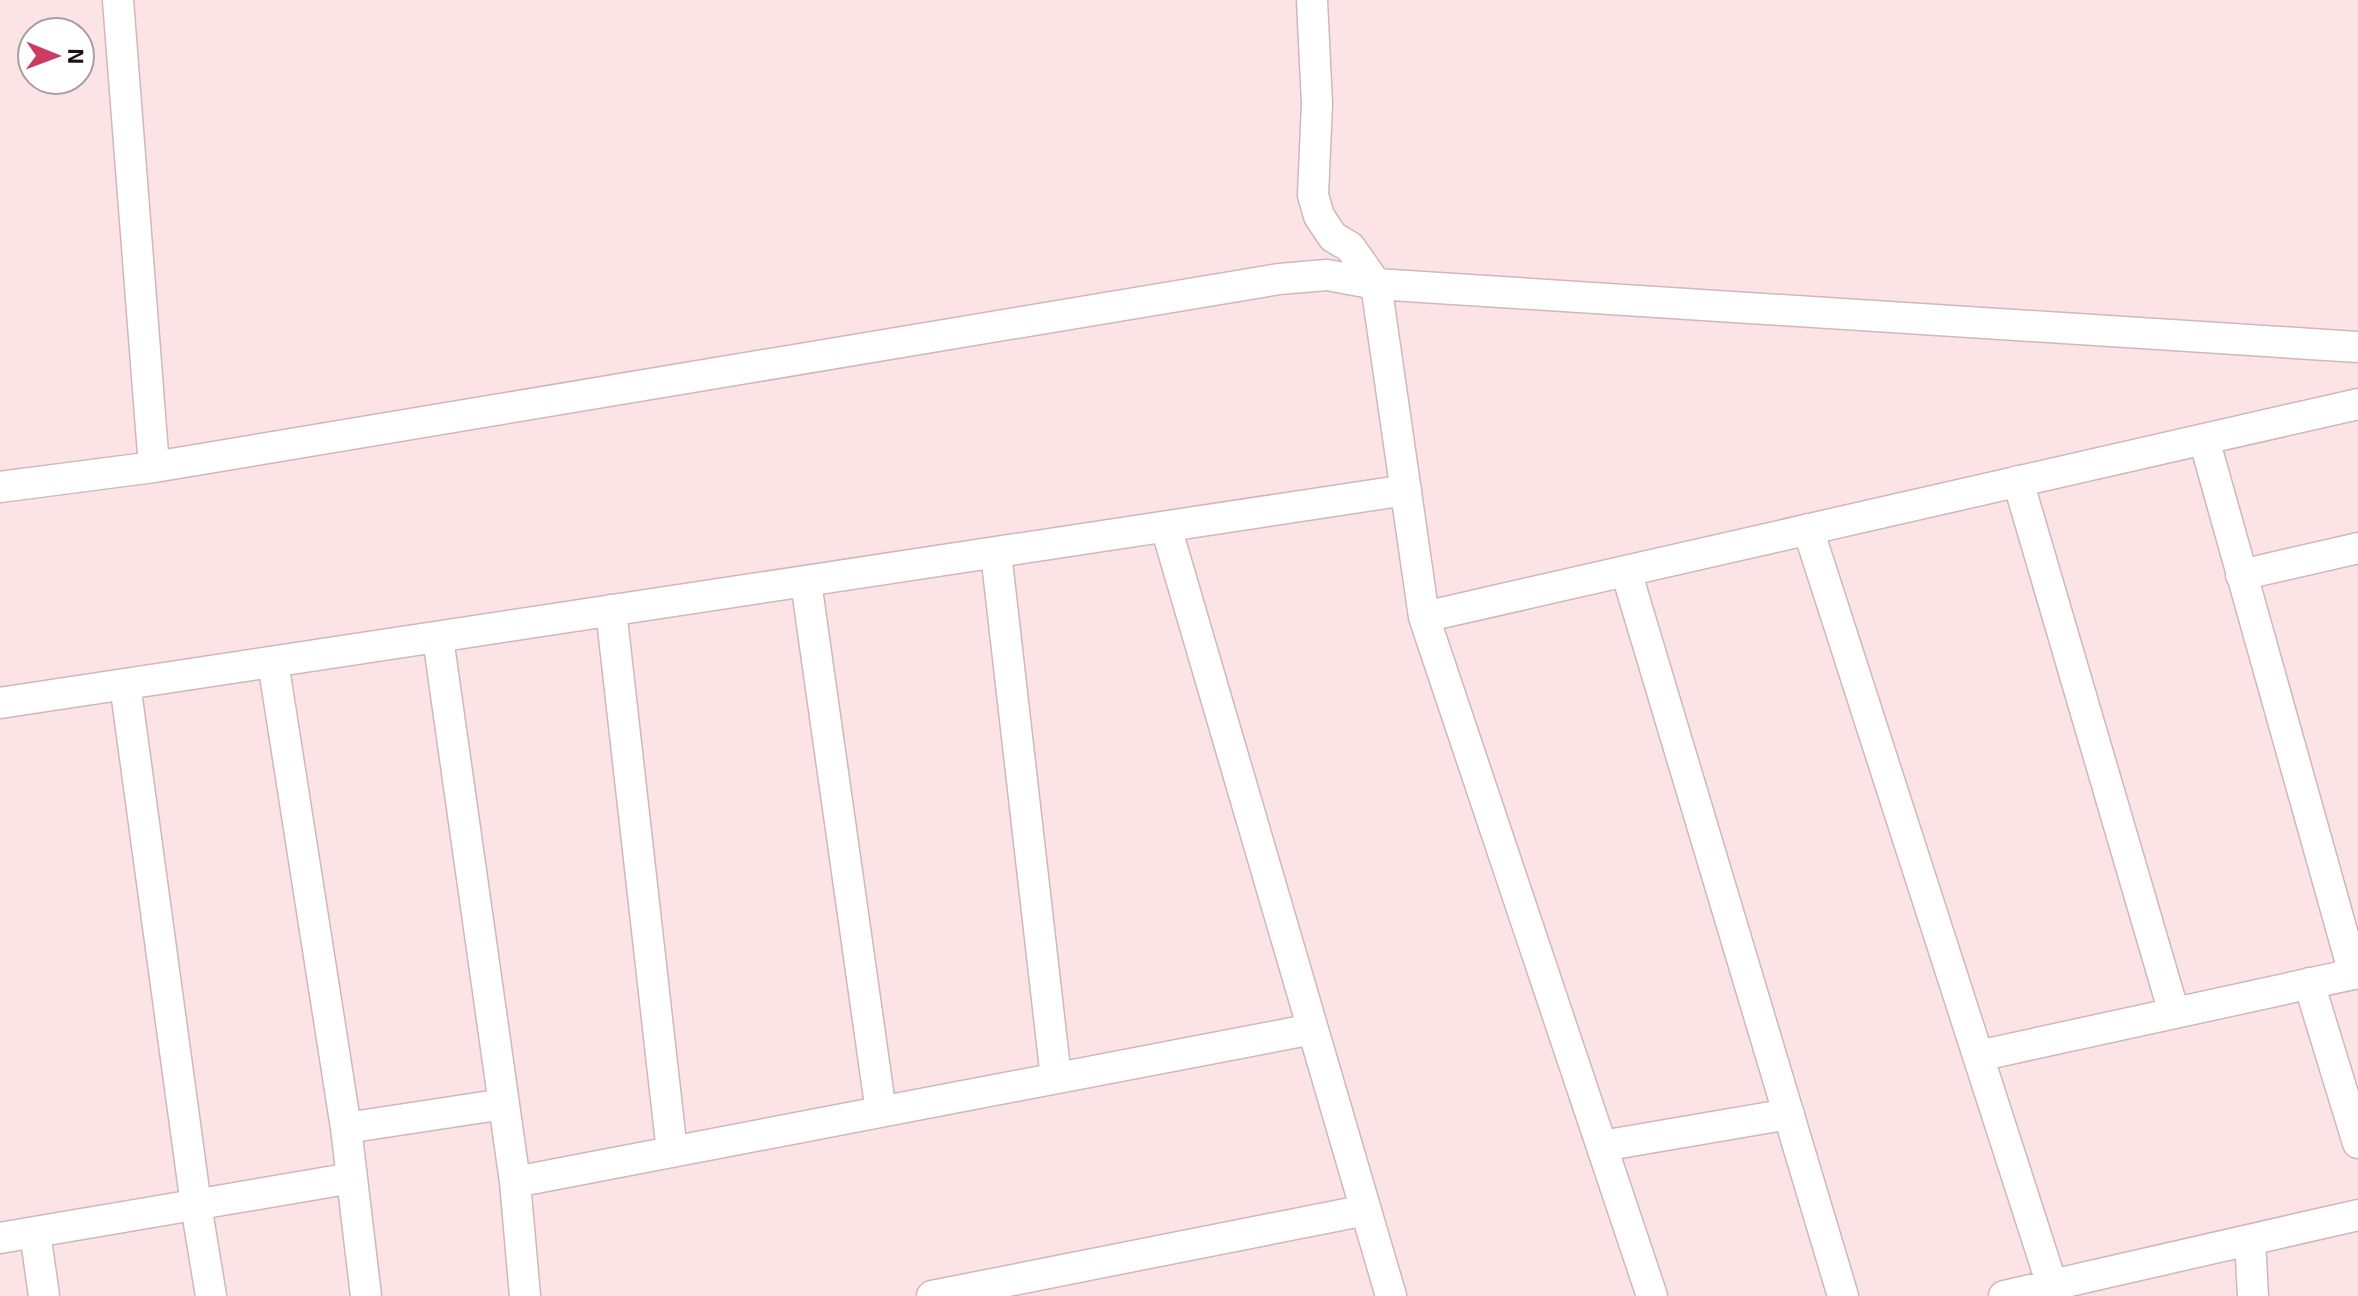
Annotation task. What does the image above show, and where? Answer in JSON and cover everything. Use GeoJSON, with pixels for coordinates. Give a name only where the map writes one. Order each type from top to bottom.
{"type":"FeatureCollection","features":[{"type":"Feature","properties":{"kind":"street"},"geometry":{"type":"LineString","coordinates":[[118,0],[154,467]]}},
{"type":"Feature","properties":{"kind":"street"},"geometry":{"type":"LineString","coordinates":[[1312,0],[1317,104],[1313,195],[1319,216],[1333,237],[1350,247],[1376,284],[1424,617],[1652,1296]]}},
{"type":"Feature","properties":{"kind":"street"},"geometry":{"type":"LineString","coordinates":[[0,487],[154,467],[1279,279],[1327,275],[1376,284],[2358,347]]}},
{"type":"Feature","properties":{"kind":"street"},"geometry":{"type":"LineString","coordinates":[[1424,617],[2358,404]]}},
{"type":"Feature","properties":{"kind":"street"},"geometry":{"type":"LineString","coordinates":[[1978,1056],[2356,973],[2204,439]]}},
{"type":"Feature","properties":{"kind":"street"},"geometry":{"type":"LineString","coordinates":[[2018,481],[2174,1013]]}},
{"type":"Feature","properties":{"kind":"street"},"geometry":{"type":"LineString","coordinates":[[0,703],[1406,490]]}},
{"type":"Feature","properties":{"kind":"street"},"geometry":{"type":"LineString","coordinates":[[1166,527],[1391,1296]]}},
{"type":"Feature","properties":{"kind":"street"},"geometry":{"type":"LineString","coordinates":[[1808,529],[2052,1285]]}},
{"type":"Feature","properties":{"kind":"street"},"geometry":{"type":"LineString","coordinates":[[2241,575],[2358,548]]}},
{"type":"Feature","properties":{"kind":"street"},"geometry":{"type":"LineString","coordinates":[[996,553],[1056,1078]]}},
{"type":"Feature","properties":{"kind":"street"},"geometry":{"type":"LineString","coordinates":[[1626,571],[1843,1296]]}},
{"type":"Feature","properties":{"kind":"street"},"geometry":{"type":"LineString","coordinates":[[806,582],[881,1112]]}},
{"type":"Feature","properties":{"kind":"street"},"geometry":{"type":"LineString","coordinates":[[611,610],[672,1152]]}},
{"type":"Feature","properties":{"kind":"street"},"geometry":{"type":"LineString","coordinates":[[438,638],[515,1182],[525,1296]]}},
{"type":"Feature","properties":{"kind":"street"},"geometry":{"type":"LineString","coordinates":[[273,662],[346,1128],[366,1296]]}},
{"type":"Feature","properties":{"kind":"street"},"geometry":{"type":"LineString","coordinates":[[125,684],[211,1296]]}},
{"type":"Feature","properties":{"kind":"street"},"geometry":{"type":"LineString","coordinates":[[2309,983],[2358,1143]]}},
{"type":"Feature","properties":{"kind":"street"},"geometry":{"type":"LineString","coordinates":[[515,1182],[1313,1029]]}},
{"type":"Feature","properties":{"kind":"street"},"geometry":{"type":"LineString","coordinates":[[346,1128],[504,1104]]}},
{"type":"Feature","properties":{"kind":"street"},"geometry":{"type":"LineString","coordinates":[[1602,1146],[1789,1114]]}},
{"type":"Feature","properties":{"kind":"street"},"geometry":{"type":"LineString","coordinates":[[0,1238],[352,1178]]}},
{"type":"Feature","properties":{"kind":"street"},"geometry":{"type":"LineString","coordinates":[[932,1296],[1366,1210]]}},
{"type":"Feature","properties":{"kind":"street"},"geometry":{"type":"LineString","coordinates":[[2004,1296],[2358,1215]]}},
{"type":"Feature","properties":{"kind":"street"},"geometry":{"type":"LineString","coordinates":[[35,1232],[44,1296]]}},
{"type":"Feature","properties":{"kind":"street"},"geometry":{"type":"LineString","coordinates":[[2250,1240],[2253,1296]]}}]}
